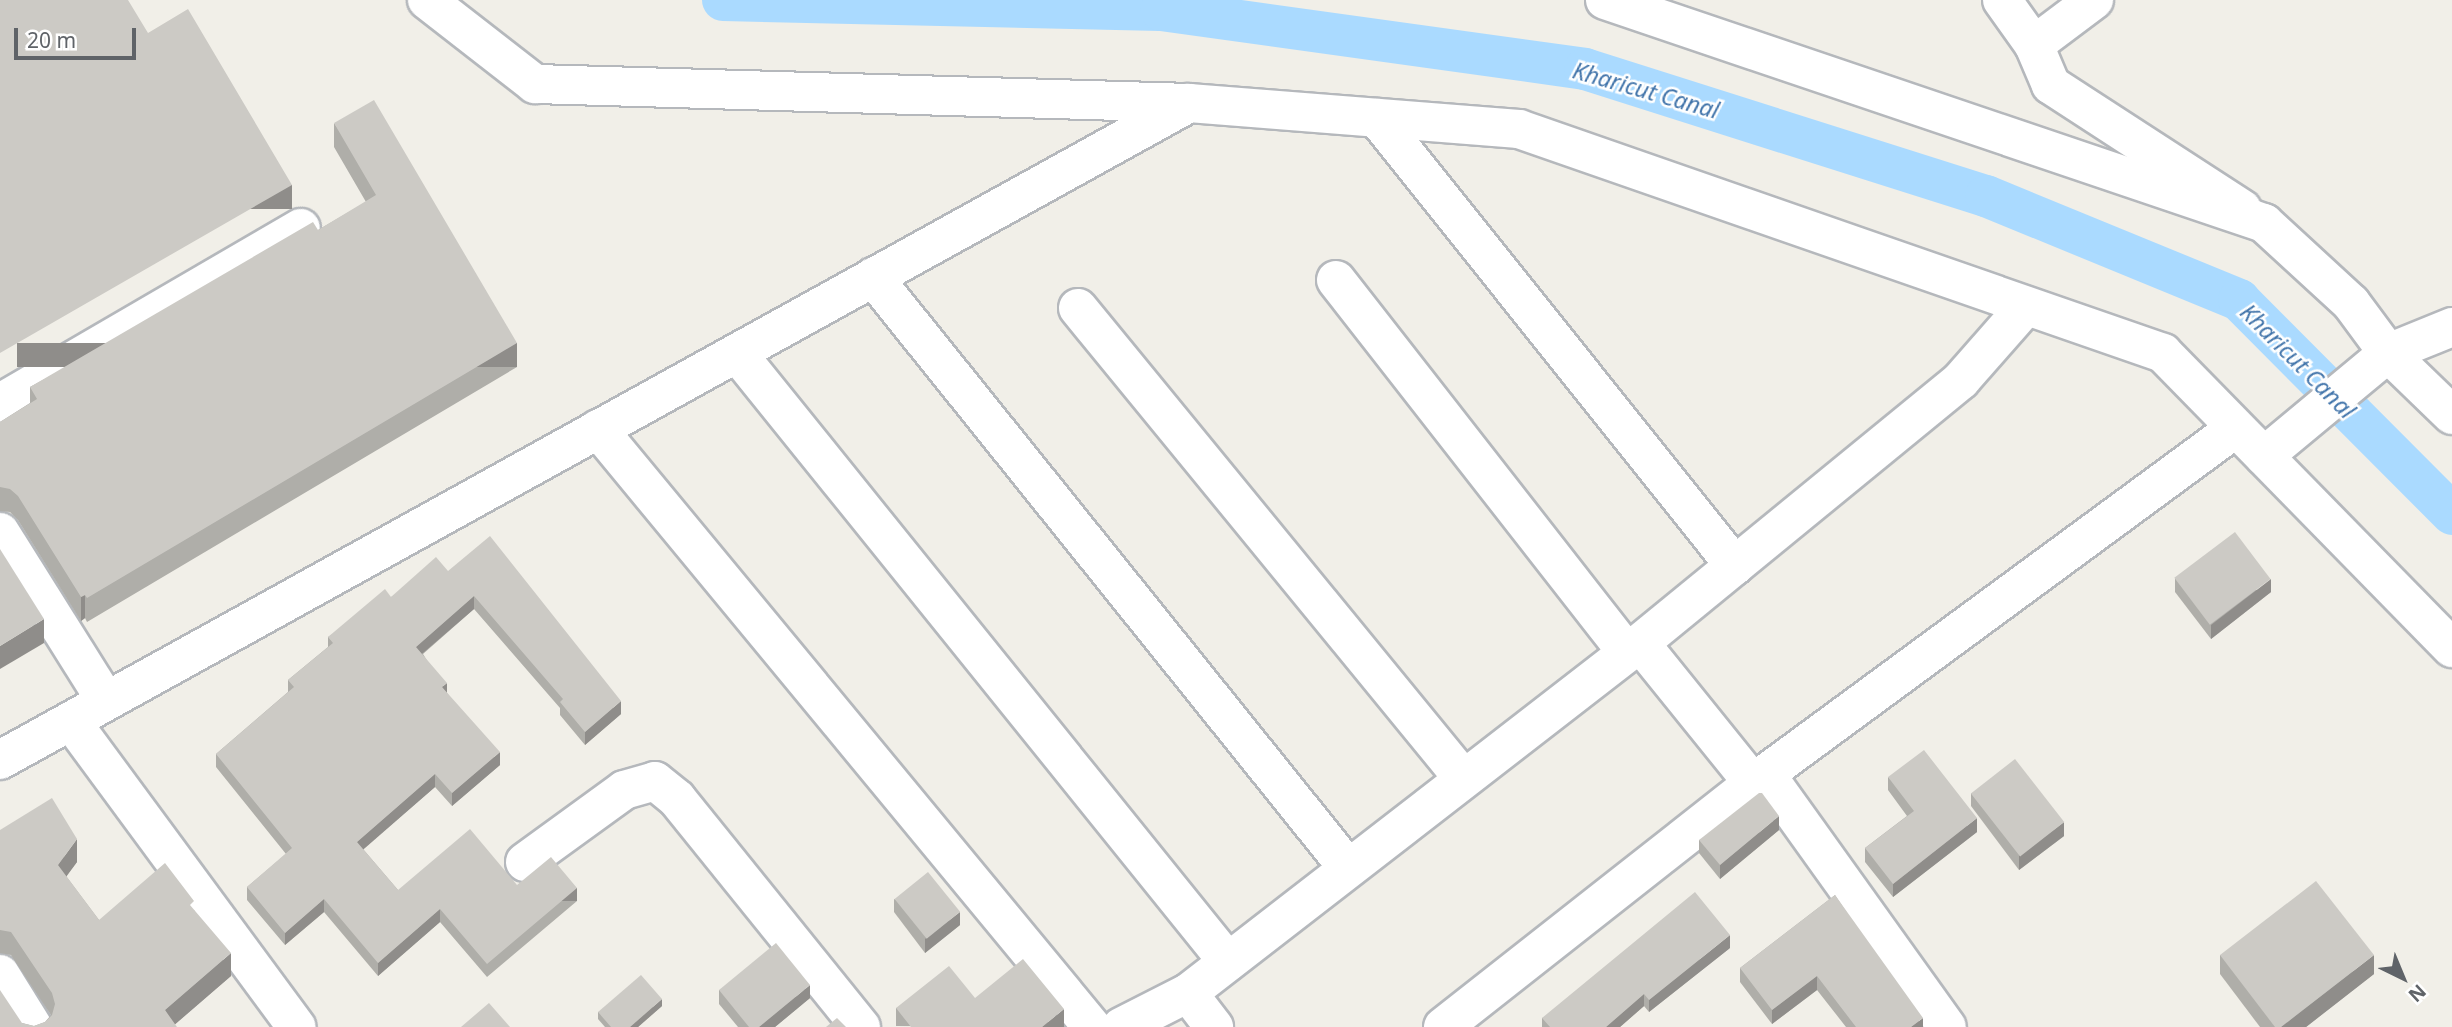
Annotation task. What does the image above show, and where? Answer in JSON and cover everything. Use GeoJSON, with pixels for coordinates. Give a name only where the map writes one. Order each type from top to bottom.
{"type":"FeatureCollection","features":[{"type":"Feature","properties":{"kind":"street"},"geometry":{"type":"LineString","coordinates":[[427,0],[535,85],[1189,103],[1519,129],[2163,353],[2236,428],[2267,454],[2452,648]]}},
{"type":"Feature","properties":{"kind":"street"},"geometry":{"type":"LineString","coordinates":[[1605,0],[2264,223]]}},
{"type":"Feature","properties":{"kind":"street"},"geometry":{"type":"LineString","coordinates":[[2002,0],[2034,45],[2051,85],[2264,223],[2351,303],[2384,356],[2452,415]]}},
{"type":"Feature","properties":{"kind":"street"},"geometry":{"type":"LineString","coordinates":[[2034,45],[2094,0]]}},
{"type":"Feature","properties":{"kind":"street"},"geometry":{"type":"LineString","coordinates":[[0,760],[1189,103]]}},
{"type":"Feature","properties":{"kind":"street"},"geometry":{"type":"LineString","coordinates":[[1377,118],[1735,566]]}},
{"type":"Feature","properties":{"kind":"street"},"geometry":{"type":"LineString","coordinates":[[0,403],[301,228]]}},
{"type":"Feature","properties":{"kind":"street"},"geometry":{"type":"LineString","coordinates":[[873,277],[1349,868]]}},
{"type":"Feature","properties":{"kind":"street"},"geometry":{"type":"LineString","coordinates":[[1336,280],[1633,647],[1753,783],[1775,787],[1947,1027]]}},
{"type":"Feature","properties":{"kind":"street"},"geometry":{"type":"LineString","coordinates":[[1121,1027],[1188,993],[1735,566],[1961,380],[2026,306]]}},
{"type":"Feature","properties":{"kind":"street"},"geometry":{"type":"LineString","coordinates":[[1078,308],[1463,778]]}},
{"type":"Feature","properties":{"kind":"street"},"geometry":{"type":"LineString","coordinates":[[2267,454],[2384,356],[2452,327]]}},
{"type":"Feature","properties":{"kind":"street"},"geometry":{"type":"LineString","coordinates":[[737,352],[1228,962]]}},
{"type":"Feature","properties":{"kind":"street"},"geometry":{"type":"LineString","coordinates":[[1443,1027],[1753,783],[2236,428]]}},
{"type":"Feature","properties":{"kind":"street"},"geometry":{"type":"LineString","coordinates":[[598,429],[1092,1027]]}},
{"type":"Feature","properties":{"kind":"street"},"geometry":{"type":"LineString","coordinates":[[0,532],[106,701]]}},
{"type":"Feature","properties":{"kind":"street"},"geometry":{"type":"LineString","coordinates":[[71,721],[298,1027]]}},
{"type":"Feature","properties":{"kind":"street"},"geometry":{"type":"LineString","coordinates":[[525,862],[624,790],[655,781],[677,799],[861,1027]]}},
{"type":"Feature","properties":{"kind":"street"},"geometry":{"type":"LineString","coordinates":[[0,974],[33,1027]]}},
{"type":"Feature","properties":{"kind":"street"},"geometry":{"type":"LineString","coordinates":[[1188,993],[1214,1027]]}},
{"type":"Feature","properties":{"kind":"building"},"geometry":{"type":"Polygon","coordinates":[[[0,0],[128,0],[148,33],[188,9],[292,185],[0,353],[0,0]]]}},
{"type":"Feature","properties":{"kind":"building"},"geometry":{"type":"Polygon","coordinates":[[[374,100],[517,343],[87,598],[85,595],[81,597],[18,496],[10,489],[0,487],[0,422],[37,399],[30,387],[313,222],[318,230],[376,195],[334,123],[374,100]]]}},
{"type":"Feature","properties":{"kind":"building"},"geometry":{"type":"Polygon","coordinates":[[[2235,532],[2271,579],[2210,625],[2174,578],[2235,532]]]}},
{"type":"Feature","properties":{"kind":"building"},"geometry":{"type":"Polygon","coordinates":[[[490,536],[621,701],[585,732],[560,702],[563,699],[474,596],[416,647],[447,683],[442,687],[500,752],[452,793],[435,774],[357,842],[398,890],[470,829],[517,885],[551,857],[577,888],[487,964],[440,909],[378,963],[324,899],[285,933],[247,887],[292,848],[216,754],[294,687],[288,680],[333,643],[328,637],[385,589],[391,597],[436,557],[448,571],[490,536]]]}},
{"type":"Feature","properties":{"kind":"building"},"geometry":{"type":"Polygon","coordinates":[[[0,549],[44,619],[0,646],[0,549]]]}},
{"type":"Feature","properties":{"kind":"building"},"geometry":{"type":"Polygon","coordinates":[[[1924,750],[1977,818],[1893,884],[1865,848],[1914,811],[1888,777],[1924,750]]]}},
{"type":"Feature","properties":{"kind":"building"},"geometry":{"type":"Polygon","coordinates":[[[2015,759],[2064,822],[2020,857],[1971,793],[2015,759]]]}},
{"type":"Feature","properties":{"kind":"building"},"geometry":{"type":"Polygon","coordinates":[[[1762,793],[1779,816],[1720,865],[1699,840],[1762,793]]]}},
{"type":"Feature","properties":{"kind":"building"},"geometry":{"type":"Polygon","coordinates":[[[52,798],[77,839],[58,865],[99,920],[165,863],[194,901],[190,905],[231,953],[165,1010],[177,1027],[0,1027],[0,990],[22,1023],[34,1026],[45,1022],[52,1015],[55,1004],[52,993],[11,932],[0,930],[0,830],[52,798]]]}},
{"type":"Feature","properties":{"kind":"building"},"geometry":{"type":"Polygon","coordinates":[[[928,872],[960,912],[927,939],[895,899],[928,872]]]}},
{"type":"Feature","properties":{"kind":"building"},"geometry":{"type":"Polygon","coordinates":[[[2316,881],[2374,955],[2281,1027],[2275,1027],[2220,955],[2316,881]]]}},
{"type":"Feature","properties":{"kind":"building"},"geometry":{"type":"Polygon","coordinates":[[[1695,892],[1730,935],[1649,1000],[1644,994],[1606,1027],[1550,1027],[1542,1018],[1695,892]]]}},
{"type":"Feature","properties":{"kind":"building"},"geometry":{"type":"Polygon","coordinates":[[[1835,895],[1923,1018],[1911,1027],[1856,1027],[1817,976],[1772,1010],[1740,968],[1835,895]]]}},
{"type":"Feature","properties":{"kind":"building"},"geometry":{"type":"Polygon","coordinates":[[[776,943],[810,985],[759,1027],[749,1027],[719,990],[776,943]]]}},
{"type":"Feature","properties":{"kind":"building"},"geometry":{"type":"Polygon","coordinates":[[[1023,959],[1064,1009],[1042,1027],[911,1027],[896,1008],[949,966],[975,998],[1023,959]]]}},
{"type":"Feature","properties":{"kind":"building"},"geometry":{"type":"Polygon","coordinates":[[[641,975],[662,999],[630,1027],[611,1027],[598,1012],[641,975]]]}},
{"type":"Feature","properties":{"kind":"building"},"geometry":{"type":"Polygon","coordinates":[[[489,1003],[510,1027],[461,1027],[489,1003]]]}},
{"type":"Feature","properties":{"kind":"building"},"geometry":{"type":"Polygon","coordinates":[[[837,1018],[846,1027],[826,1027],[837,1018]]]}},
{"type":"Feature","properties":{"kind":"waterway","name":"Kharicut Canal"},"geometry":{"type":"LineString","coordinates":[[723,0],[1161,10],[1585,69],[1986,196],[2239,300],[2452,514]]}}]}
